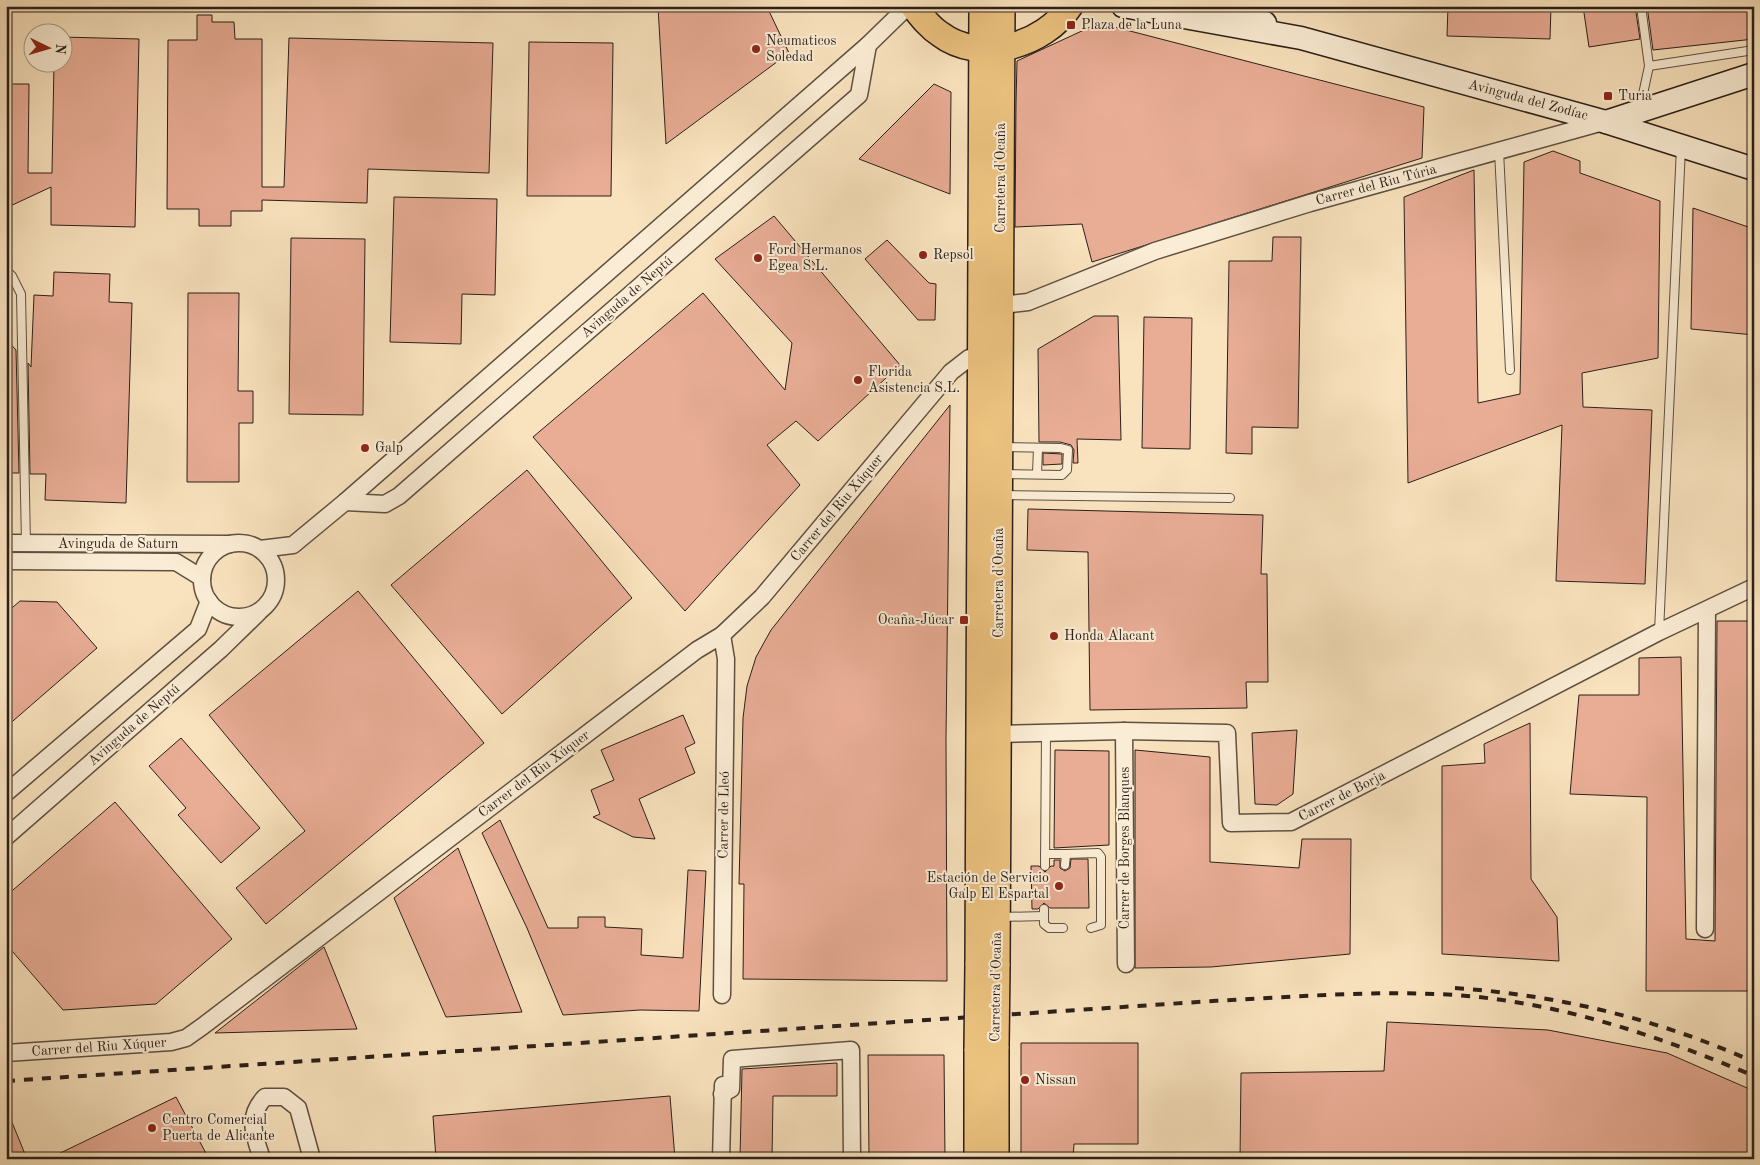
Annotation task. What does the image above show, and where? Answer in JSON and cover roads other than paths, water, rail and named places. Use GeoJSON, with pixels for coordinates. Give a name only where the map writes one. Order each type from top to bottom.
{"type":"FeatureCollection","features":[{"type":"Feature","properties":{"kind":"main road"},"geometry":{"type":"LineString","coordinates":[[913,6],[940,35],[956,44],[992,48],[1022,44],[1043,34],[1072,7]]}},
{"type":"Feature","properties":{"kind":"main road","name":"Carretera d'Ocaña"},"geometry":{"type":"LineString","coordinates":[[982,6],[992,48],[1001,305],[997,918],[987,965]]}},
{"type":"Feature","properties":{"kind":"main road","name":"Carretera d'Ocaña"},"geometry":{"type":"LineString","coordinates":[[977,1159],[986,1048],[987,965],[979,751],[981,358],[992,48],[1002,6]]}},
{"type":"Feature","properties":{"kind":"main road","name":"Carretera d'Ocaña"},"geometry":{"type":"LineString","coordinates":[[986,1048],[996,1159]]}},
{"type":"Feature","properties":{"kind":"street"},"geometry":{"type":"LineString","coordinates":[[260,549],[293,545],[345,502],[868,45],[908,6]]}},
{"type":"Feature","properties":{"kind":"street","name":"Avinguda del Zodíac"},"geometry":{"type":"LineString","coordinates":[[1123,6],[1301,38],[1606,122],[1754,169]]}},
{"type":"Feature","properties":{"kind":"street","name":"Avinguda del Zodíac"},"geometry":{"type":"LineString","coordinates":[[1222,6],[1301,38]]}},
{"type":"Feature","properties":{"kind":"street","name":"Avinguda de Neptú"},"geometry":{"type":"LineString","coordinates":[[345,502],[385,504],[399,496],[859,95],[868,45]]}},
{"type":"Feature","properties":{"kind":"street","name":"Carrer del Riu Túria"},"geometry":{"type":"LineString","coordinates":[[1001,305],[1028,302],[1156,251],[1292,209],[1606,122],[1754,74]]}},
{"type":"Feature","properties":{"kind":"street","name":"Carrer del Riu Xúquer"},"geometry":{"type":"LineString","coordinates":[[6,1053],[171,1042],[186,1038],[696,650],[722,635],[762,597],[951,372],[969,358],[981,358]]}},
{"type":"Feature","properties":{"kind":"street","name":"Avinguda de Saturn"},"geometry":{"type":"LineString","coordinates":[[6,543],[230,544]]}},
{"type":"Feature","properties":{"kind":"street"},"geometry":{"type":"LineString","coordinates":[[230,544],[251,544],[260,549],[275,568],[276,581],[271,598],[259,612],[241,617],[222,613],[209,601],[202,578],[205,566],[211,556],[230,544]]}},
{"type":"Feature","properties":{"kind":"street","name":"Avinguda de Saturn"},"geometry":{"type":"LineString","coordinates":[[6,561],[176,562],[202,578]]}},
{"type":"Feature","properties":{"kind":"street","name":"Carrer de Borja"},"geometry":{"type":"LineString","coordinates":[[998,734],[1124,731],[1227,733],[1232,823],[1291,822],[1659,632],[1706,611],[1754,586]]}},
{"type":"Feature","properties":{"kind":"street"},"geometry":{"type":"LineString","coordinates":[[6,793],[198,629],[209,601]]}},
{"type":"Feature","properties":{"kind":"street"},"geometry":{"type":"LineString","coordinates":[[1705,929],[1706,611]]}},
{"type":"Feature","properties":{"kind":"street","name":"Avinguda de Neptú"},"geometry":{"type":"LineString","coordinates":[[6,837],[221,649],[259,612]]}},
{"type":"Feature","properties":{"kind":"street","name":"Carrer de Lleó"},"geometry":{"type":"LineString","coordinates":[[722,635],[726,659],[722,995]]}},
{"type":"Feature","properties":{"kind":"street","name":"Carrer de Borges Blanques"},"geometry":{"type":"LineString","coordinates":[[1124,731],[1126,964]]}},
{"type":"Feature","properties":{"kind":"street"},"geometry":{"type":"LineString","coordinates":[[979,751],[998,734]]}},
{"type":"Feature","properties":{"kind":"street"},"geometry":{"type":"LineString","coordinates":[[721,1159],[722,1089],[731,1089],[732,1059],[851,1050],[852,1159]]}},
{"type":"Feature","properties":{"kind":"street"},"geometry":{"type":"LineString","coordinates":[[262,1159],[252,1121],[256,1106],[265,1097],[284,1097],[298,1108],[312,1159]]}},
{"type":"Feature","properties":{"kind":"lane"},"geometry":{"type":"LineString","coordinates":[[1640,111],[1649,66],[1641,6]]}},
{"type":"Feature","properties":{"kind":"lane"},"geometry":{"type":"LineString","coordinates":[[1649,66],[1754,50]]}},
{"type":"Feature","properties":{"kind":"lane"},"geometry":{"type":"LineString","coordinates":[[1659,632],[1682,145]]}},
{"type":"Feature","properties":{"kind":"lane"},"geometry":{"type":"LineString","coordinates":[[1499,151],[1510,370]]}},
{"type":"Feature","properties":{"kind":"lane"},"geometry":{"type":"LineString","coordinates":[[6,270],[21,294],[26,544]]}},
{"type":"Feature","properties":{"kind":"lane"},"geometry":{"type":"LineString","coordinates":[[1000,447],[1068,450],[1067,470],[1062,475],[1037,474],[1000,485]]}},
{"type":"Feature","properties":{"kind":"lane"},"geometry":{"type":"LineString","coordinates":[[1037,474],[1038,448]]}},
{"type":"Feature","properties":{"kind":"lane"},"geometry":{"type":"LineString","coordinates":[[1000,485],[1230,498]]}},
{"type":"Feature","properties":{"kind":"lane"},"geometry":{"type":"LineString","coordinates":[[1045,866],[1046,733]]}},
{"type":"Feature","properties":{"kind":"lane"},"geometry":{"type":"LineString","coordinates":[[1045,854],[1098,853],[1101,857],[1101,925],[1091,928]]}},
{"type":"Feature","properties":{"kind":"lane"},"geometry":{"type":"LineString","coordinates":[[1066,854],[1066,865]]}},
{"type":"Feature","properties":{"kind":"lane"},"geometry":{"type":"LineString","coordinates":[[997,918],[1044,912],[1044,924],[1049,928],[1063,928]]}},
{"type":"Feature","properties":{"kind":"railway"},"geometry":{"type":"LineString","coordinates":[[1455,988],[1532,996],[1608,1012],[1682,1033],[1754,1062]]}},
{"type":"Feature","properties":{"kind":"railway"},"geometry":{"type":"LineString","coordinates":[[6,1081],[1213,1001],[1395,993],[1455,995],[1494,999],[1570,1013],[1682,1047],[1754,1076]]}},
{"type":"Feature","properties":{"kind":"place","name":"Plaza de la Luna"},"geometry":{"type":"Point","coordinates":[1071,25]}},
{"type":"Feature","properties":{"kind":"place","name":"Neumaticos Soledad"},"geometry":{"type":"Point","coordinates":[756,49]}},
{"type":"Feature","properties":{"kind":"place","name":"Turia"},"geometry":{"type":"Point","coordinates":[1608,96]}},
{"type":"Feature","properties":{"kind":"place","name":"Repsol"},"geometry":{"type":"Point","coordinates":[923,255]}},
{"type":"Feature","properties":{"kind":"place","name":"Ford Hermanos Egea S.L."},"geometry":{"type":"Point","coordinates":[758,258]}},
{"type":"Feature","properties":{"kind":"place","name":"Florida Asistencia S.L."},"geometry":{"type":"Point","coordinates":[858,380]}},
{"type":"Feature","properties":{"kind":"place","name":"Galp"},"geometry":{"type":"Point","coordinates":[365,448]}},
{"type":"Feature","properties":{"kind":"place","name":"Ocaña-Júcar"},"geometry":{"type":"Point","coordinates":[964,620]}},
{"type":"Feature","properties":{"kind":"place","name":"Honda Alacant"},"geometry":{"type":"Point","coordinates":[1054,636]}},
{"type":"Feature","properties":{"kind":"place","name":"Estación de Servicio Galp El Espartal"},"geometry":{"type":"Point","coordinates":[1059,886]}},
{"type":"Feature","properties":{"kind":"place","name":"Nissan"},"geometry":{"type":"Point","coordinates":[1025,1080]}},
{"type":"Feature","properties":{"kind":"place","name":"Centro Comercial Puerta de Alicante"},"geometry":{"type":"Point","coordinates":[152,1128]}}]}
